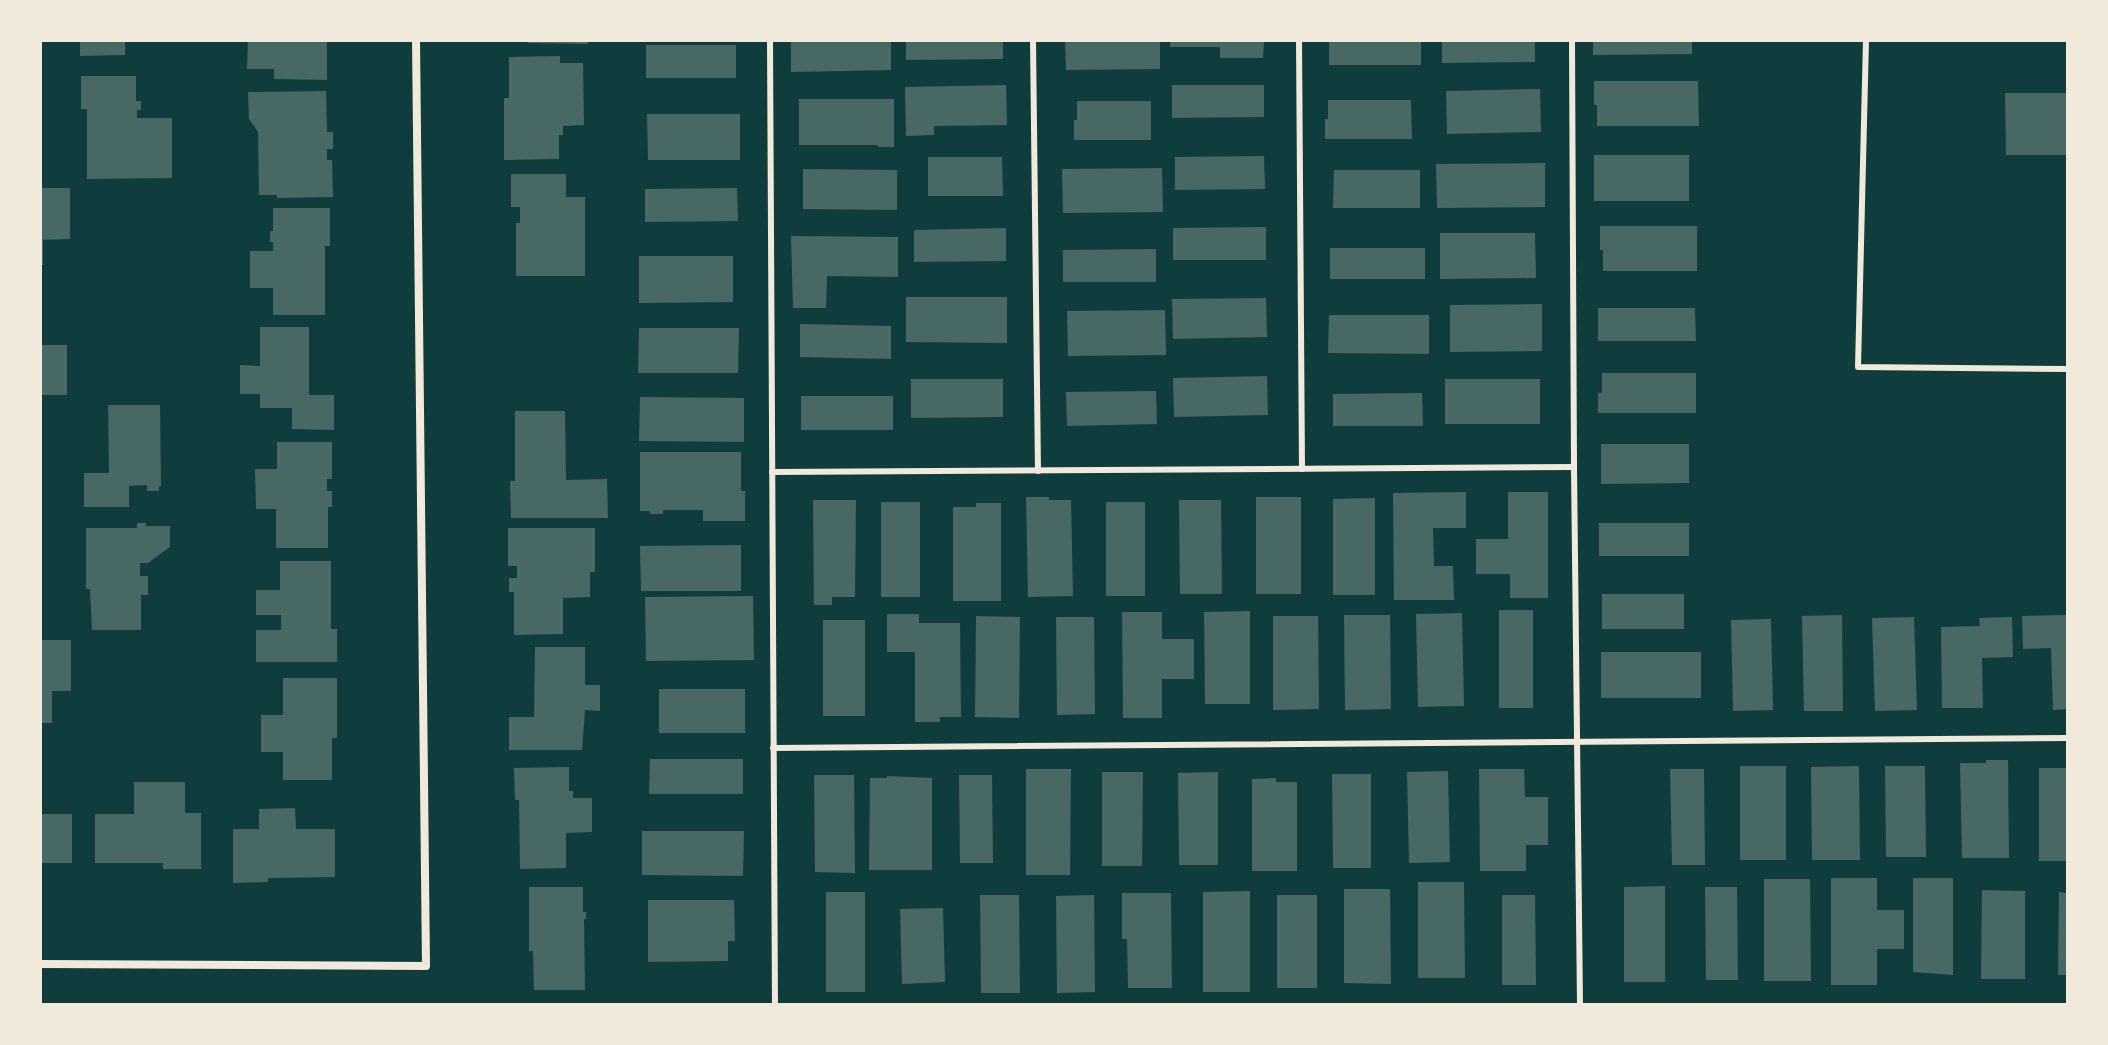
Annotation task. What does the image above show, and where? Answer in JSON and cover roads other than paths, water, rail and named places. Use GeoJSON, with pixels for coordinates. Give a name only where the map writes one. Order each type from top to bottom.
{"type":"FeatureCollection","features":[{"type":"Feature","properties":{"kind":"street"},"geometry":{"type":"LineString","coordinates":[[40,964],[426,966],[416,40]]}},
{"type":"Feature","properties":{"kind":"lane"},"geometry":{"type":"LineString","coordinates":[[770,40],[775,1005]]}},
{"type":"Feature","properties":{"kind":"lane"},"geometry":{"type":"LineString","coordinates":[[1033,40],[1038,471]]}},
{"type":"Feature","properties":{"kind":"lane"},"geometry":{"type":"LineString","coordinates":[[1299,40],[1302,469]]}},
{"type":"Feature","properties":{"kind":"lane"},"geometry":{"type":"LineString","coordinates":[[1572,40],[1580,1005]]}},
{"type":"Feature","properties":{"kind":"lane"},"geometry":{"type":"LineString","coordinates":[[1866,40],[1858,367],[2068,369]]}},
{"type":"Feature","properties":{"kind":"lane"},"geometry":{"type":"LineString","coordinates":[[772,472],[1574,467]]}},
{"type":"Feature","properties":{"kind":"lane"},"geometry":{"type":"LineString","coordinates":[[773,748],[2068,738]]}}]}
